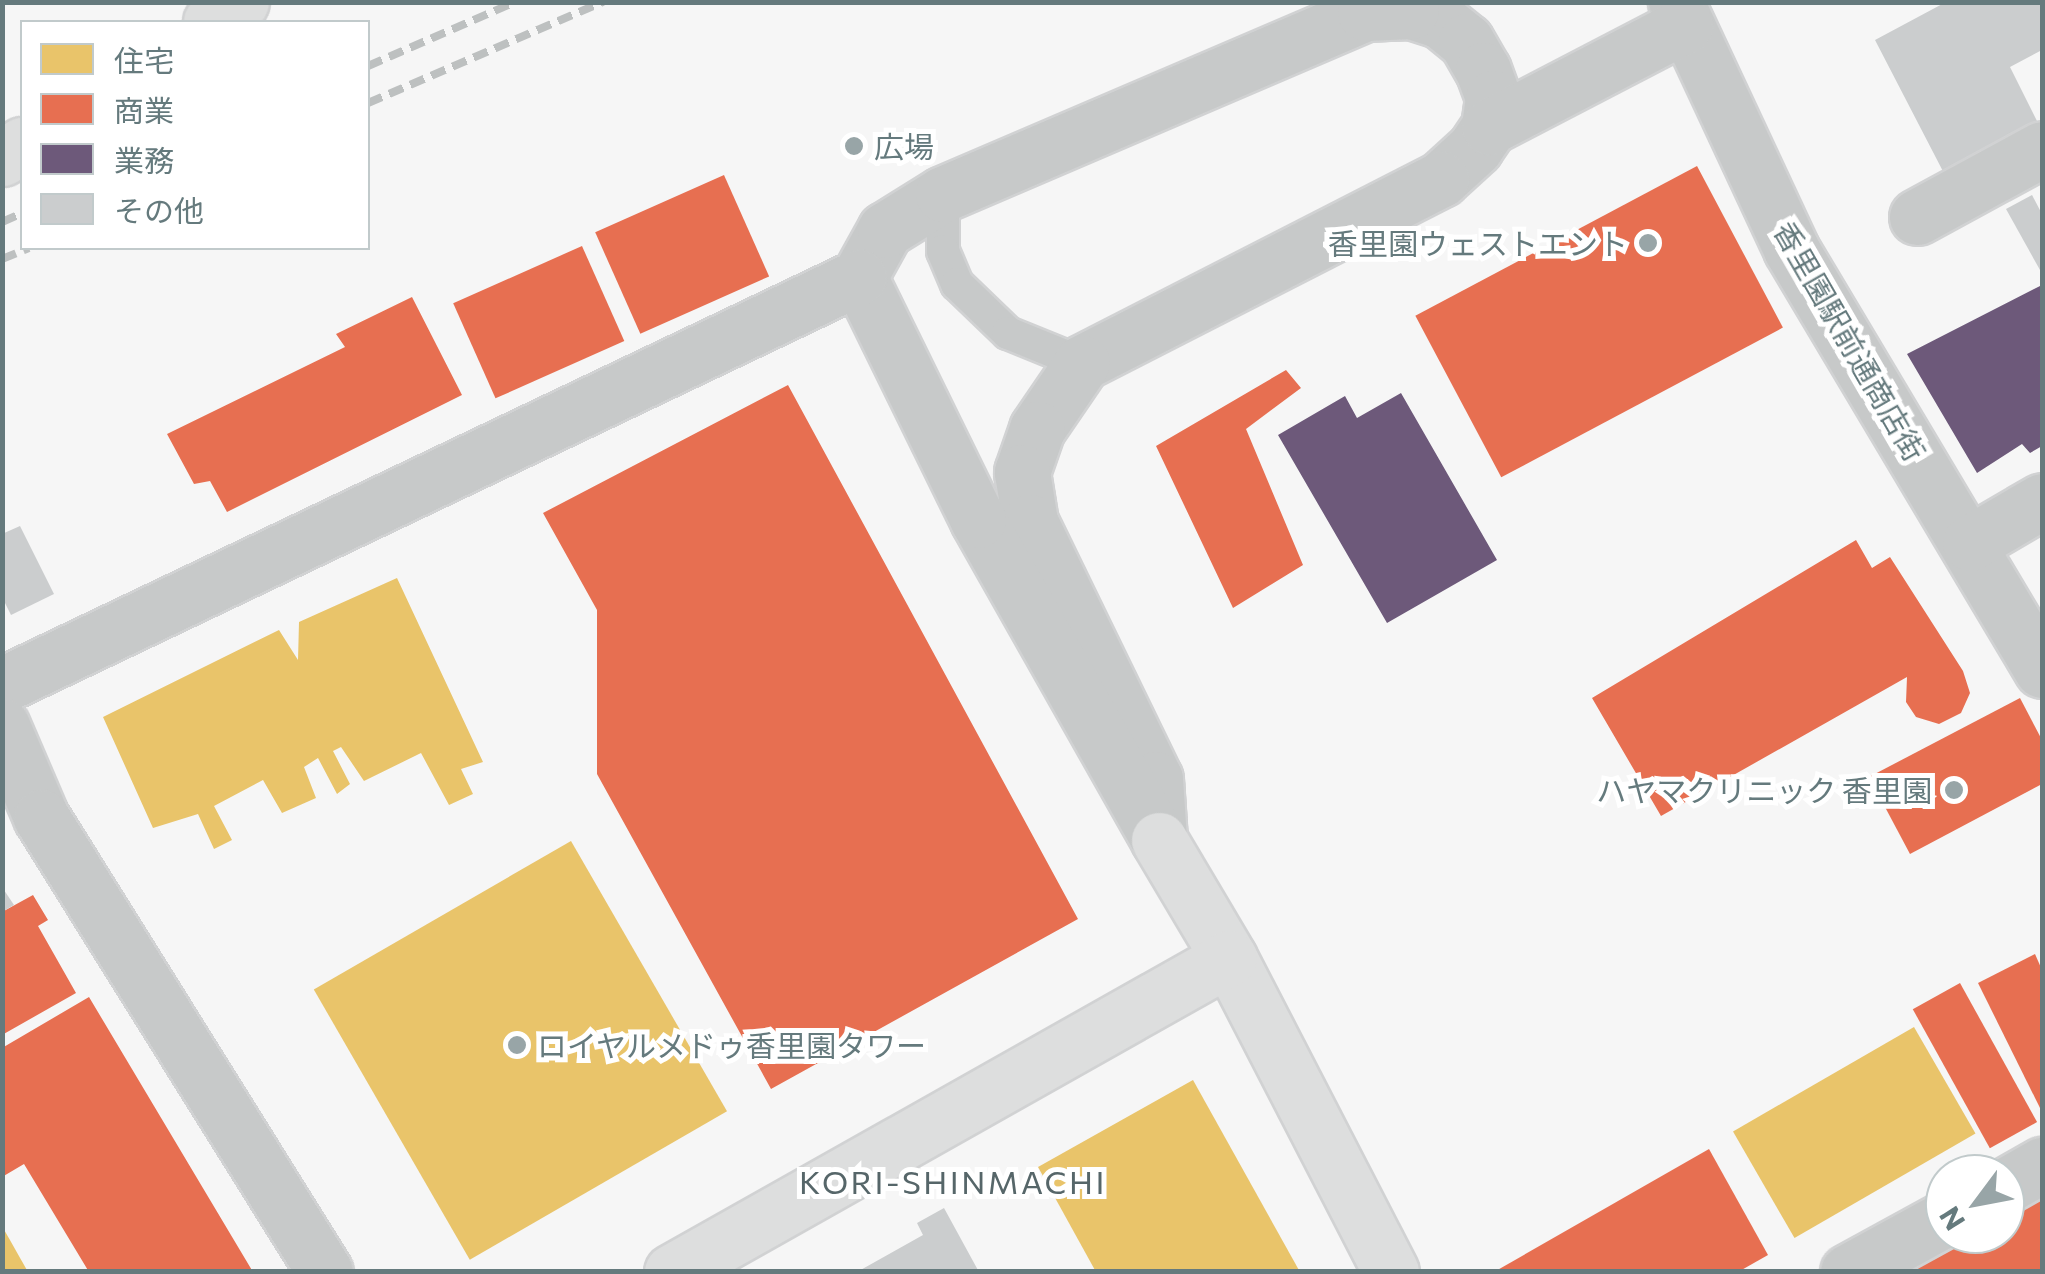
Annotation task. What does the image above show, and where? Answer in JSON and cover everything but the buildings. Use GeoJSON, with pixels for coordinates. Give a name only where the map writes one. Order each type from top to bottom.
{"type":"FeatureCollection","features":[{"type":"Feature","properties":{"kind":"street"},"geometry":{"type":"LineString","coordinates":[[213,20],[241,2]]}},
{"type":"Feature","properties":{"kind":"street"},"geometry":{"type":"LineString","coordinates":[[2,685],[859,277],[886,230],[943,194],[1365,13],[1410,11],[1441,21],[1466,40],[1493,98],[1489,128]]}},
{"type":"Feature","properties":{"kind":"street"},"geometry":{"type":"LineString","coordinates":[[1160,840],[1154,779],[1027,505],[1022,472],[1038,429],[1082,363],[1441,179],[1489,128],[1680,14]]}},
{"type":"Feature","properties":{"kind":"street","name":"香里園駅前通商店街"},"geometry":{"type":"LineString","coordinates":[[1680,14],[1791,248],[2042,670]]}},
{"type":"Feature","properties":{"kind":"street"},"geometry":{"type":"LineString","coordinates":[[1918,217],[2042,150]]}},
{"type":"Feature","properties":{"kind":"street"},"geometry":{"type":"LineString","coordinates":[[859,277],[978,520],[1228,958],[1391,1272]]}},
{"type":"Feature","properties":{"kind":"street"},"geometry":{"type":"LineString","coordinates":[[1970,544],[2042,501]]}},
{"type":"Feature","properties":{"kind":"street"},"geometry":{"type":"LineString","coordinates":[[2,726],[22,830],[325,1272]]}},
{"type":"Feature","properties":{"kind":"street"},"geometry":{"type":"LineString","coordinates":[[672,1272],[1228,958]]}},
{"type":"Feature","properties":{"kind":"street"},"geometry":{"type":"LineString","coordinates":[[1848,1272],[1925,1229]]}},
{"type":"Feature","properties":{"kind":"lane"},"geometry":{"type":"LineString","coordinates":[[943,194],[943,251],[957,284],[1008,333],[1082,363]]}},
{"type":"Feature","properties":{"kind":"railway"},"geometry":{"type":"LineString","coordinates":[[370,65],[515,2]]}},
{"type":"Feature","properties":{"kind":"railway"},"geometry":{"type":"LineString","coordinates":[[370,102],[603,2]]}},
{"type":"Feature","properties":{"kind":"railway"},"geometry":{"type":"LineString","coordinates":[[2,222],[20,214]]}},
{"type":"Feature","properties":{"kind":"railway"},"geometry":{"type":"LineString","coordinates":[[2,259],[24,250]]}},
{"type":"Feature","properties":{"kind":"place","name":"広場"},"geometry":{"type":"Point","coordinates":[854,146]}},
{"type":"Feature","properties":{"kind":"place","name":"香里園ウェストエント"},"geometry":{"type":"Point","coordinates":[1648,243]}},
{"type":"Feature","properties":{"kind":"place","name":"ハヤマクリニック 香里園"},"geometry":{"type":"Point","coordinates":[1954,790]}},
{"type":"Feature","properties":{"kind":"place","name":"ロイヤルメドゥ香里園タワー"},"geometry":{"type":"Point","coordinates":[517,1045]}},
{"type":"Feature","properties":{"kind":"district","name":"KORI-SHINMACHI"},"geometry":{"type":"Point","coordinates":[953,1181]}}]}
